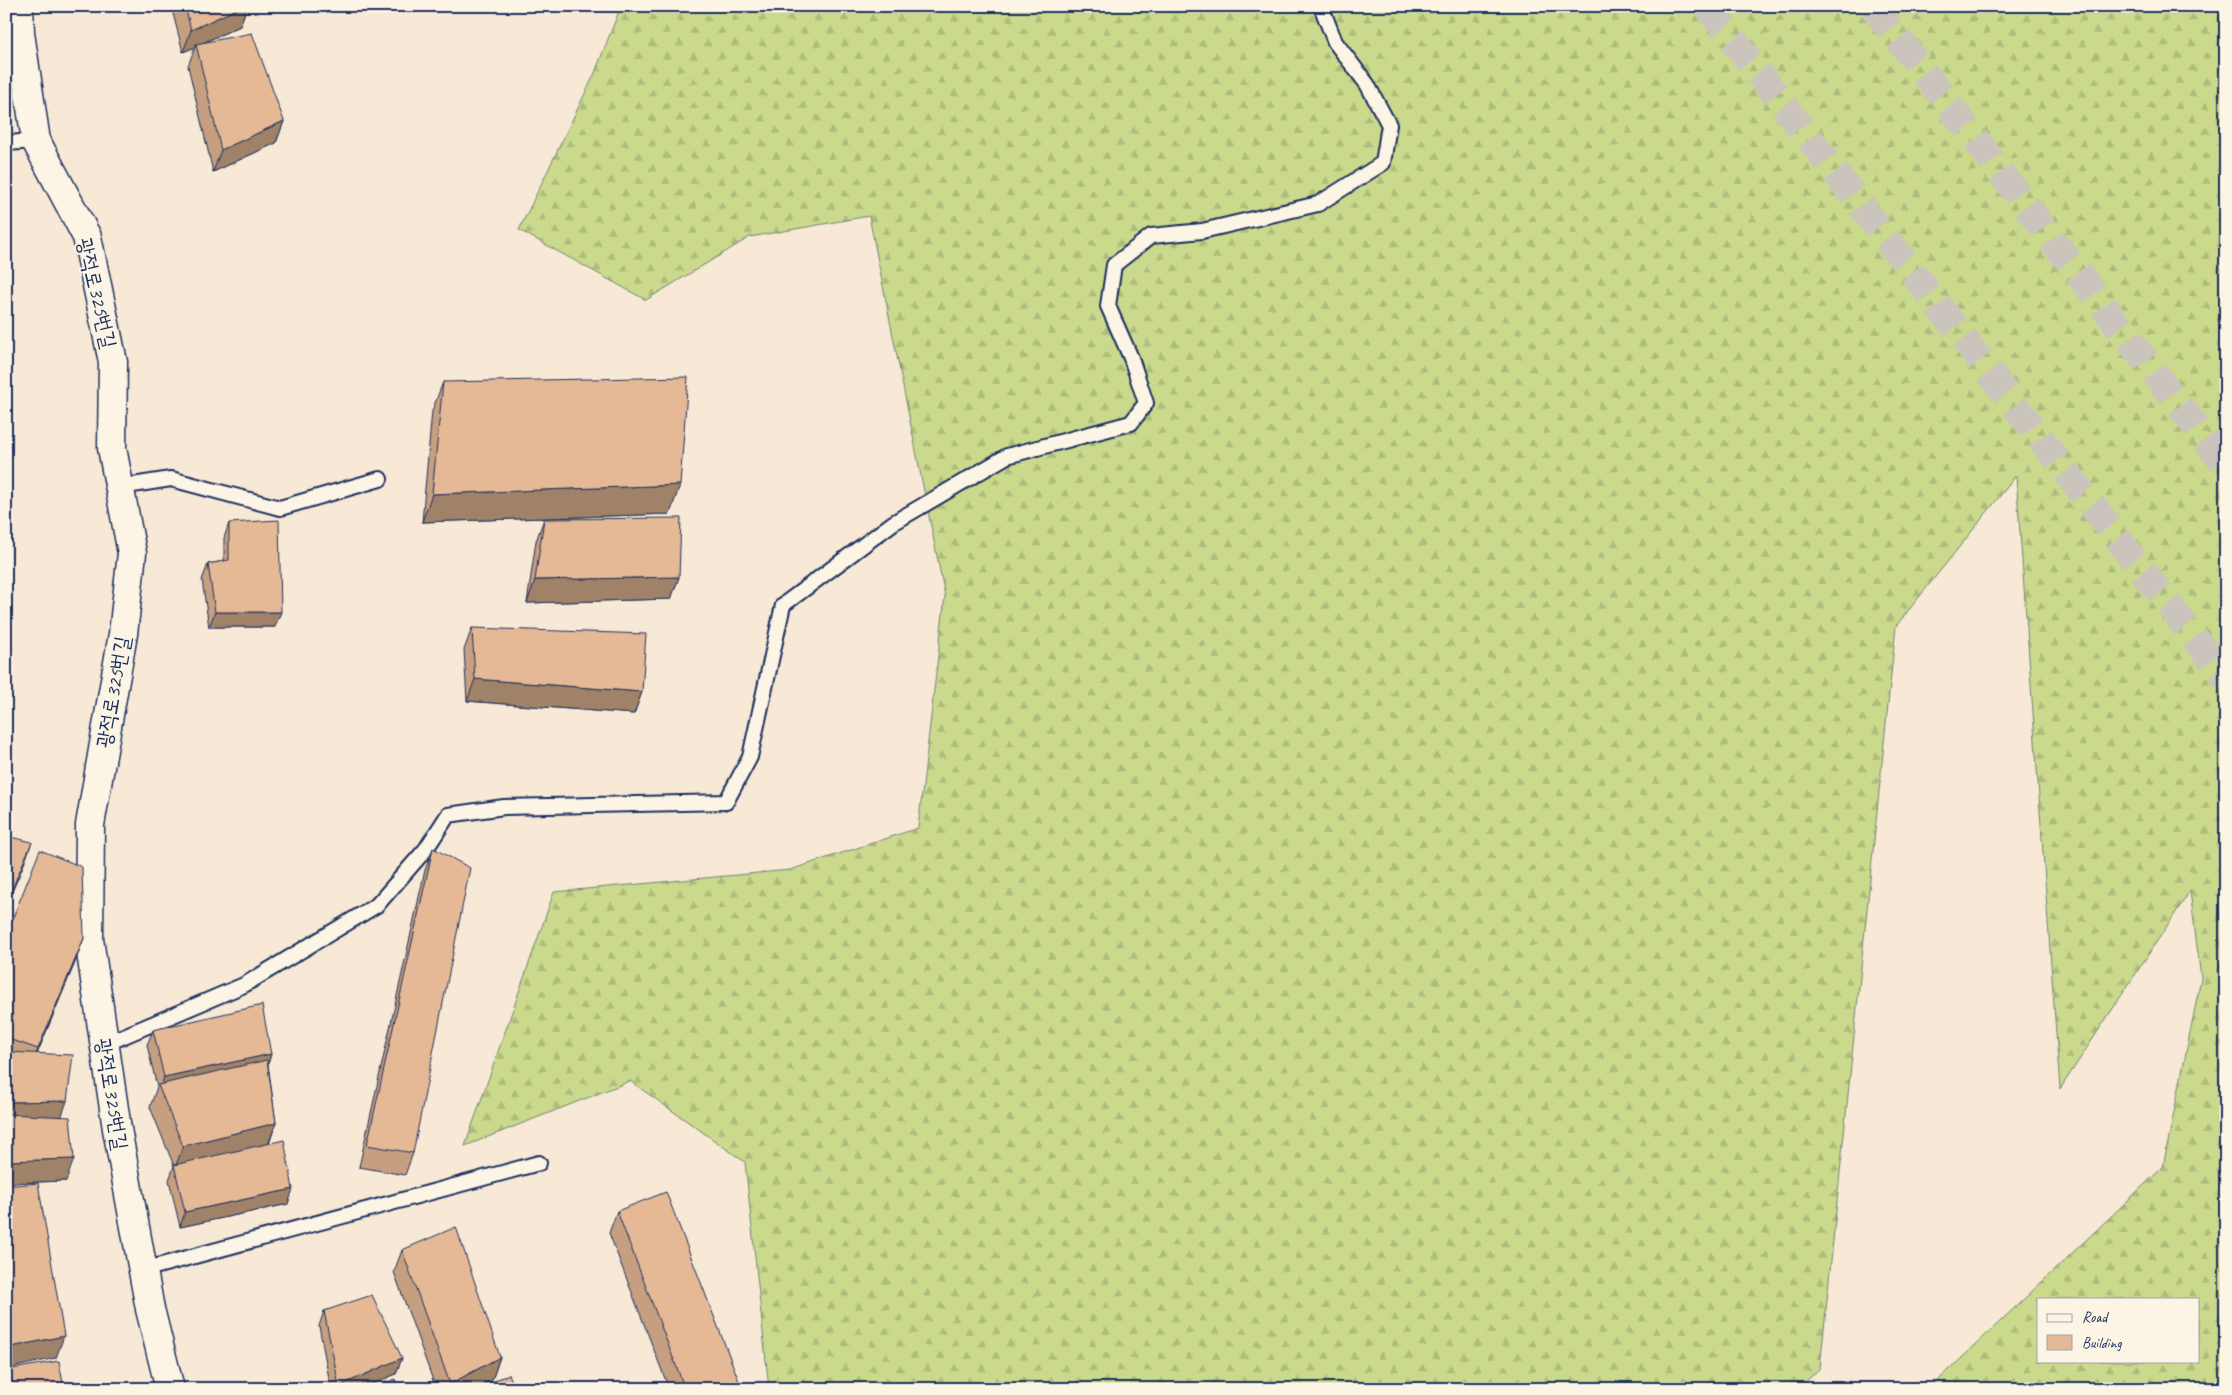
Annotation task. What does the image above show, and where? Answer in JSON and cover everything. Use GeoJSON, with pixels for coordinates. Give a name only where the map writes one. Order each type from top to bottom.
{"type":"FeatureCollection","features":[{"type":"Feature","properties":{"kind":"street","name":"광적로325번길"},"geometry":{"type":"LineString","coordinates":[[18,6],[20,33],[36,141],[87,237],[113,362],[112,448],[132,553],[123,634],[90,825],[89,939],[117,1129],[150,1309],[170,1389]]}},
{"type":"Feature","properties":{"kind":"lane"},"geometry":{"type":"LineString","coordinates":[[105,1044],[244,985],[376,905],[426,850],[448,815],[504,807],[726,802],[750,757],[783,605],[892,523],[1007,456],[1131,423],[1146,403],[1132,358],[1108,306],[1114,265],[1151,236],[1202,231],[1318,204],[1383,163],[1388,125],[1367,84],[1335,42],[1321,6]]}},
{"type":"Feature","properties":{"kind":"lane"},"geometry":{"type":"LineString","coordinates":[[6,143],[36,141]]}},
{"type":"Feature","properties":{"kind":"lane"},"geometry":{"type":"LineString","coordinates":[[120,487],[171,479],[280,508],[380,479]]}},
{"type":"Feature","properties":{"kind":"lane"},"geometry":{"type":"LineString","coordinates":[[143,1270],[539,1163]]}},
{"type":"Feature","properties":{"kind":"green space"},"geometry":{"type":"Polygon","coordinates":[[[621,6],[2226,6],[2226,1389],[1929,1389],[2163,1167],[2201,978],[2190,891],[2060,1089],[2016,476],[1896,626],[1820,1368],[1798,1389],[769,1389],[745,1162],[630,1081],[465,1146],[554,892],[790,870],[918,828],[945,596],[869,216],[750,237],[646,300],[519,230],[594,75],[621,6]]]}},
{"type":"Feature","properties":{"kind":"building"},"geometry":{"type":"Polygon","coordinates":[[[185,6],[243,6],[191,30],[185,6]]]}},
{"type":"Feature","properties":{"kind":"building"},"geometry":{"type":"Polygon","coordinates":[[[252,33],[284,121],[221,150],[196,44],[252,33]]]}},
{"type":"Feature","properties":{"kind":"building"},"geometry":{"type":"Polygon","coordinates":[[[688,377],[680,485],[432,494],[443,382],[688,377]]]}},
{"type":"Feature","properties":{"kind":"building"},"geometry":{"type":"Polygon","coordinates":[[[681,518],[679,577],[535,580],[544,519],[681,518]]]}},
{"type":"Feature","properties":{"kind":"building"},"geometry":{"type":"Polygon","coordinates":[[[279,520],[281,612],[215,612],[208,564],[229,560],[229,523],[279,520]]]}},
{"type":"Feature","properties":{"kind":"building"},"geometry":{"type":"Polygon","coordinates":[[[472,628],[646,634],[642,692],[475,679],[472,628]]]}},
{"type":"Feature","properties":{"kind":"building"},"geometry":{"type":"Polygon","coordinates":[[[6,836],[32,842],[6,903],[6,836]]]}},
{"type":"Feature","properties":{"kind":"building"},"geometry":{"type":"Polygon","coordinates":[[[433,848],[470,868],[413,1153],[367,1145],[433,848]]]}},
{"type":"Feature","properties":{"kind":"building"},"geometry":{"type":"Polygon","coordinates":[[[40,850],[82,867],[84,938],[38,1049],[6,1038],[6,935],[40,850]]]}},
{"type":"Feature","properties":{"kind":"building"},"geometry":{"type":"Polygon","coordinates":[[[262,1005],[271,1054],[164,1077],[153,1030],[262,1005]]]}},
{"type":"Feature","properties":{"kind":"building"},"geometry":{"type":"Polygon","coordinates":[[[6,1052],[73,1055],[67,1101],[6,1102],[6,1052]]]}},
{"type":"Feature","properties":{"kind":"building"},"geometry":{"type":"Polygon","coordinates":[[[267,1060],[276,1123],[183,1146],[158,1085],[267,1060]]]}},
{"type":"Feature","properties":{"kind":"building"},"geometry":{"type":"Polygon","coordinates":[[[6,1114],[70,1117],[74,1159],[6,1161],[6,1114]]]}},
{"type":"Feature","properties":{"kind":"building"},"geometry":{"type":"Polygon","coordinates":[[[284,1140],[293,1189],[185,1212],[174,1165],[284,1140]]]}},
{"type":"Feature","properties":{"kind":"building"},"geometry":{"type":"Polygon","coordinates":[[[38,1183],[64,1336],[6,1348],[6,1186],[38,1183]]]}},
{"type":"Feature","properties":{"kind":"building"},"geometry":{"type":"Polygon","coordinates":[[[666,1192],[742,1389],[685,1389],[617,1211],[666,1192]]]}},
{"type":"Feature","properties":{"kind":"building"},"geometry":{"type":"Polygon","coordinates":[[[456,1227],[500,1357],[450,1384],[402,1250],[456,1227]]]}},
{"type":"Feature","properties":{"kind":"building"},"geometry":{"type":"Polygon","coordinates":[[[372,1295],[402,1358],[339,1386],[324,1311],[372,1295]]]}},
{"type":"Feature","properties":{"kind":"building"},"geometry":{"type":"Polygon","coordinates":[[[59,1361],[64,1389],[6,1389],[6,1370],[59,1361]]]}},
{"type":"Feature","properties":{"kind":"building"},"geometry":{"type":"Polygon","coordinates":[[[509,1374],[515,1389],[477,1389],[509,1374]]]}},
{"type":"Feature","properties":{"kind":"building"},"geometry":{"type":"Polygon","coordinates":[[[395,1379],[398,1389],[371,1389],[395,1379]]]}},
{"type":"Feature","properties":{"kind":"tunnel"},"geometry":{"type":"LineString","coordinates":[[1707,6],[2226,679]]}},
{"type":"Feature","properties":{"kind":"tunnel"},"geometry":{"type":"LineString","coordinates":[[1873,6],[2226,466]]}}]}
